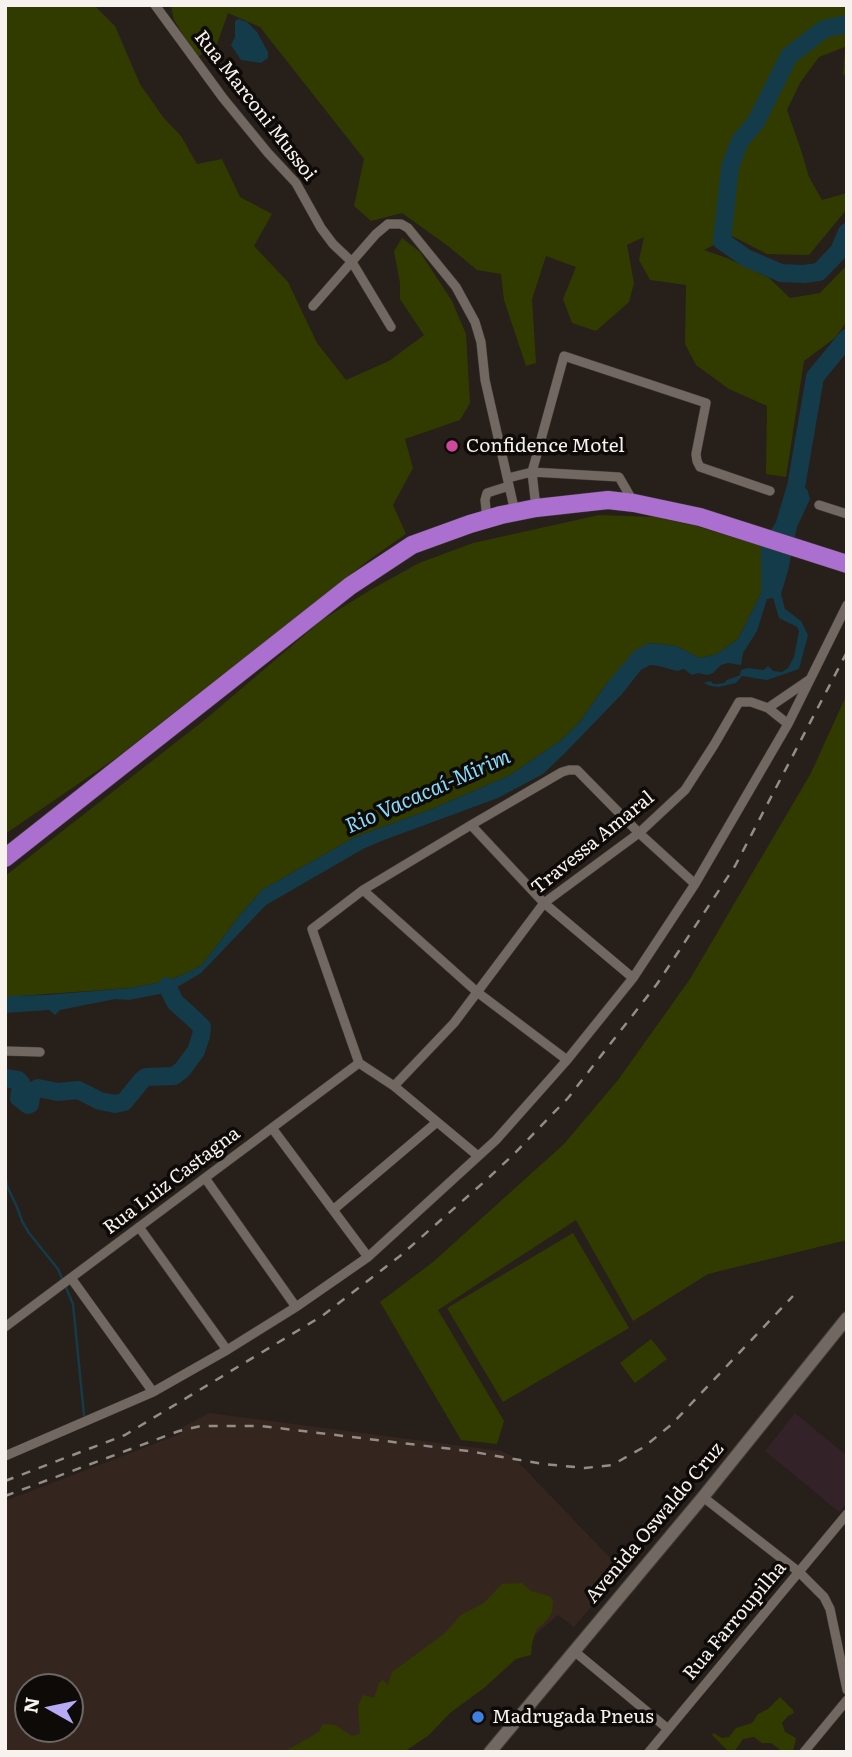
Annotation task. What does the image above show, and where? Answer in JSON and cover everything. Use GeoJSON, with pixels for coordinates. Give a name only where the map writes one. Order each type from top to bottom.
{"type":"FeatureCollection","features":[{"type":"Feature","properties":{"kind":"highway"},"geometry":{"type":"LineString","coordinates":[[5,858],[350,586],[412,545],[515,512],[608,500],[681,512],[847,564]]}},
{"type":"Feature","properties":{"kind":"street","name":"Rua Marconi Mussoi"},"geometry":{"type":"LineString","coordinates":[[155,5],[223,98],[296,183],[321,228],[352,262],[391,327]]}},
{"type":"Feature","properties":{"kind":"street"},"geometry":{"type":"LineString","coordinates":[[313,306],[376,234],[388,224],[401,223],[408,228],[456,288],[475,322],[481,342],[485,380],[515,512]]}},
{"type":"Feature","properties":{"kind":"street"},"geometry":{"type":"LineString","coordinates":[[536,509],[532,472],[564,356],[706,403],[696,461],[701,467],[770,492]]}},
{"type":"Feature","properties":{"kind":"street"},"geometry":{"type":"LineString","coordinates":[[487,519],[487,493],[532,472],[619,477],[634,503]]}},
{"type":"Feature","properties":{"kind":"street"},"geometry":{"type":"LineString","coordinates":[[819,505],[847,514]]}},
{"type":"Feature","properties":{"kind":"street"},"geometry":{"type":"LineString","coordinates":[[5,1456],[153,1392],[296,1307],[368,1256],[496,1140],[567,1060],[633,978],[695,884],[788,724],[847,605]]}},
{"type":"Feature","properties":{"kind":"street"},"geometry":{"type":"LineString","coordinates":[[788,724],[768,708],[810,679]]}},
{"type":"Feature","properties":{"kind":"street","name":"Travessa Amaral"},"geometry":{"type":"LineString","coordinates":[[394,1086],[453,1023],[544,903],[639,833],[685,790],[739,702],[751,702],[768,708]]}},
{"type":"Feature","properties":{"kind":"street"},"geometry":{"type":"LineString","coordinates":[[478,1156],[394,1086],[359,1063],[312,929],[363,890],[569,770],[577,770],[639,833],[695,884]]}},
{"type":"Feature","properties":{"kind":"street"},"geometry":{"type":"LineString","coordinates":[[471,825],[544,903],[633,978]]}},
{"type":"Feature","properties":{"kind":"street"},"geometry":{"type":"LineString","coordinates":[[363,890],[477,992],[567,1060]]}},
{"type":"Feature","properties":{"kind":"street"},"geometry":{"type":"LineString","coordinates":[[5,1051],[40,1052]]}},
{"type":"Feature","properties":{"kind":"street","name":"Rua Luiz Castagna"},"geometry":{"type":"LineString","coordinates":[[5,1327],[359,1063]]}},
{"type":"Feature","properties":{"kind":"street"},"geometry":{"type":"LineString","coordinates":[[333,1210],[437,1122]]}},
{"type":"Feature","properties":{"kind":"street"},"geometry":{"type":"LineString","coordinates":[[272,1128],[368,1256]]}},
{"type":"Feature","properties":{"kind":"street"},"geometry":{"type":"LineString","coordinates":[[205,1178],[296,1307]]}},
{"type":"Feature","properties":{"kind":"street"},"geometry":{"type":"LineString","coordinates":[[139,1227],[227,1350]]}},
{"type":"Feature","properties":{"kind":"street"},"geometry":{"type":"LineString","coordinates":[[71,1278],[153,1392]]}},
{"type":"Feature","properties":{"kind":"street","name":"Avenida Oswaldo Cruz"},"geometry":{"type":"LineString","coordinates":[[490,1752],[703,1497],[847,1318]]}},
{"type":"Feature","properties":{"kind":"street"},"geometry":{"type":"LineString","coordinates":[[703,1497],[799,1572],[828,1603],[847,1690]]}},
{"type":"Feature","properties":{"kind":"street","name":"Rua Farroupilha"},"geometry":{"type":"LineString","coordinates":[[649,1752],[847,1514]]}},
{"type":"Feature","properties":{"kind":"street"},"geometry":{"type":"LineString","coordinates":[[574,1651],[668,1729]]}},
{"type":"Feature","properties":{"kind":"street"},"geometry":{"type":"LineString","coordinates":[[804,1752],[847,1700]]}},
{"type":"Feature","properties":{"kind":"shaded area"},"geometry":{"type":"Polygon","coordinates":[[[209,1413],[501,1451],[518,1462],[622,1570],[574,1627],[558,1615],[398,1752],[5,1752],[5,1501],[180,1434],[181,1428],[209,1413]]]}},
{"type":"Feature","properties":{"kind":"shaded area"},"geometry":{"type":"Polygon","coordinates":[[[795,1413],[847,1456],[847,1503],[839,1512],[765,1451],[795,1413]]]}},
{"type":"Feature","properties":{"kind":"green space"},"geometry":{"type":"Polygon","coordinates":[[[5,5],[94,5],[115,26],[140,84],[163,117],[181,136],[197,164],[222,159],[240,197],[272,214],[254,246],[288,282],[317,343],[346,380],[389,361],[424,335],[400,299],[394,251],[402,238],[420,252],[452,301],[466,334],[470,403],[460,420],[405,439],[413,468],[393,505],[406,534],[116,758],[5,834],[5,5]]]}},
{"type":"Feature","properties":{"kind":"green space"},"geometry":{"type":"Polygon","coordinates":[[[171,5],[847,5],[847,72],[843,76],[845,47],[819,57],[800,83],[787,110],[809,177],[822,200],[847,193],[847,209],[809,255],[767,254],[732,236],[704,250],[769,278],[790,298],[820,293],[847,265],[847,321],[835,338],[804,361],[786,477],[766,474],[767,406],[729,389],[696,365],[685,344],[686,285],[650,280],[639,260],[644,237],[627,245],[634,283],[629,302],[596,331],[572,323],[563,299],[576,267],[546,256],[532,299],[536,363],[526,366],[504,300],[501,274],[477,270],[402,213],[371,221],[354,206],[364,159],[260,27],[228,13],[216,47],[197,57],[174,20],[171,5]]]}},
{"type":"Feature","properties":{"kind":"green space"},"geometry":{"type":"Polygon","coordinates":[[[599,515],[654,517],[696,526],[761,546],[761,593],[738,639],[717,654],[700,658],[676,646],[649,643],[607,683],[579,723],[560,741],[510,775],[432,809],[355,837],[262,890],[202,965],[193,970],[168,981],[130,988],[5,997],[5,876],[207,718],[322,620],[372,589],[419,563],[473,543],[599,515]]]}},
{"type":"Feature","properties":{"kind":"green space"},"geometry":{"type":"Polygon","coordinates":[[[847,694],[847,1240],[708,1274],[633,1321],[576,1220],[438,1310],[504,1421],[497,1444],[461,1440],[380,1302],[433,1262],[564,1144],[618,1080],[690,979],[811,773],[847,694]]]}},
{"type":"Feature","properties":{"kind":"green space"},"geometry":{"type":"Polygon","coordinates":[[[573,1233],[629,1328],[503,1402],[447,1308],[573,1233]]]}},
{"type":"Feature","properties":{"kind":"green space"},"geometry":{"type":"Polygon","coordinates":[[[651,1339],[667,1359],[635,1383],[620,1363],[651,1339]]]}},
{"type":"Feature","properties":{"kind":"green space"},"geometry":{"type":"Polygon","coordinates":[[[522,1583],[531,1591],[549,1596],[553,1600],[552,1612],[536,1630],[531,1655],[516,1659],[484,1688],[450,1713],[429,1735],[404,1752],[284,1752],[319,1732],[323,1724],[335,1725],[352,1736],[360,1734],[358,1706],[363,1695],[374,1698],[379,1683],[383,1680],[388,1685],[392,1672],[444,1634],[461,1615],[484,1603],[502,1584],[522,1583]]]}},
{"type":"Feature","properties":{"kind":"green space"},"geometry":{"type":"Polygon","coordinates":[[[780,1697],[794,1713],[782,1723],[785,1732],[796,1738],[793,1752],[783,1752],[771,1743],[762,1743],[754,1737],[743,1739],[734,1752],[729,1752],[712,1735],[714,1733],[722,1738],[729,1737],[736,1728],[752,1723],[758,1714],[768,1709],[780,1697]]]}},
{"type":"Feature","properties":{"kind":"water"},"geometry":{"type":"Polygon","coordinates":[[[239,19],[247,22],[257,32],[268,52],[268,58],[261,63],[241,60],[231,45],[235,37],[235,22],[239,19]]]}},
{"type":"Feature","properties":{"kind":"water","name":"Rio Vacacaí-Mirim"},"geometry":{"type":"Polygon","coordinates":[[[787,485],[807,489],[810,499],[797,527],[781,594],[785,609],[801,621],[808,635],[799,669],[767,680],[742,676],[736,683],[719,687],[704,683],[724,683],[748,668],[764,670],[768,666],[773,671],[782,672],[788,668],[794,657],[799,631],[797,627],[779,618],[773,598],[767,599],[757,631],[743,653],[741,665],[721,665],[707,675],[692,675],[684,669],[677,671],[650,665],[641,670],[622,694],[543,774],[498,798],[363,849],[266,905],[201,973],[174,989],[173,996],[165,993],[129,1000],[115,999],[60,1010],[55,1015],[49,1010],[5,1013],[5,997],[9,996],[130,988],[168,981],[193,970],[202,965],[262,890],[355,837],[432,809],[510,775],[560,741],[579,723],[634,651],[649,643],[676,646],[700,658],[717,654],[738,639],[761,593],[761,546],[776,522],[787,485]]]}},
{"type":"Feature","properties":{"kind":"waterway","name":"Rio Vacacaí-Mirim"},"geometry":{"type":"LineString","coordinates":[[847,24],[824,29],[789,56],[756,122],[740,141],[730,167],[722,241],[746,258],[781,273],[804,274],[819,272],[839,251],[847,232]]}},
{"type":"Feature","properties":{"kind":"waterway","name":"Rio Vacacaí-Mirim"},"geometry":{"type":"LineString","coordinates":[[790,510],[815,377],[847,338]]}},
{"type":"Feature","properties":{"kind":"waterway"},"geometry":{"type":"LineString","coordinates":[[5,1078],[21,1083],[19,1098],[28,1105],[32,1091],[38,1088],[58,1092],[78,1090],[100,1101],[115,1104],[124,1102],[146,1077],[174,1076],[196,1051],[202,1027],[175,1002],[167,986]]}},
{"type":"Feature","properties":{"kind":"waterway"},"geometry":{"type":"LineString","coordinates":[[5,1173],[7,1186],[22,1221],[58,1269],[73,1304],[84,1415]]}},
{"type":"Feature","properties":{"kind":"railway"},"geometry":{"type":"LineString","coordinates":[[5,1481],[125,1435],[322,1316],[400,1256],[514,1154],[568,1098],[657,984],[735,866],[847,652]]}},
{"type":"Feature","properties":{"kind":"railway"},"geometry":{"type":"LineString","coordinates":[[5,1496],[179,1431],[201,1426],[261,1426],[468,1451],[543,1464],[585,1468],[612,1465],[644,1447],[672,1424],[793,1296]]}},
{"type":"Feature","properties":{"kind":"place","name":"Confidence Motel"},"geometry":{"type":"Point","coordinates":[452,446]}},
{"type":"Feature","properties":{"kind":"place","name":"Madrugada Pneus"},"geometry":{"type":"Point","coordinates":[478,1717]}}]}
